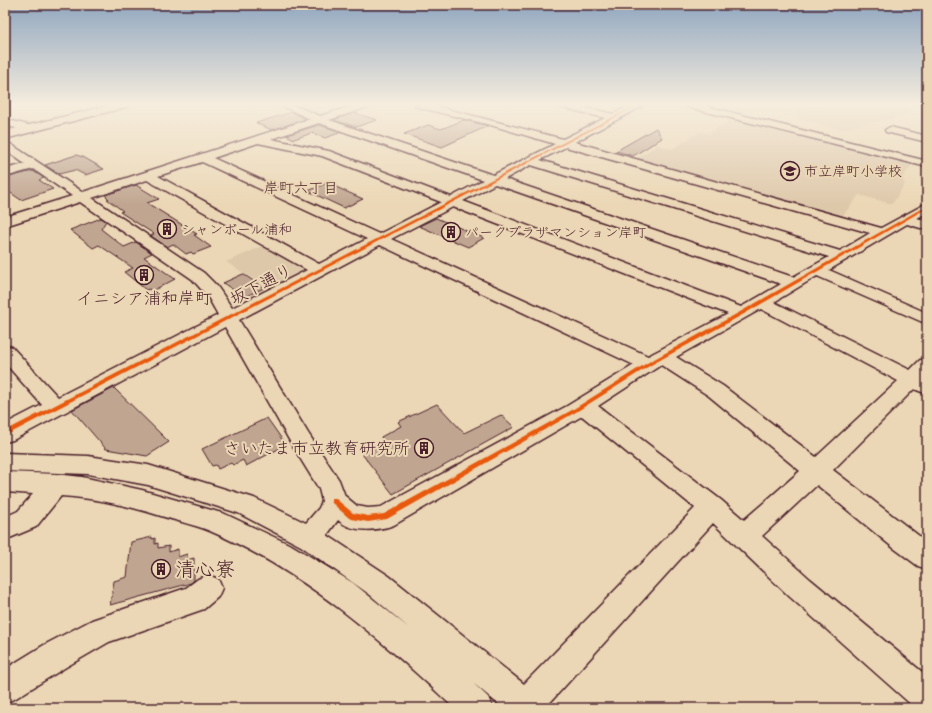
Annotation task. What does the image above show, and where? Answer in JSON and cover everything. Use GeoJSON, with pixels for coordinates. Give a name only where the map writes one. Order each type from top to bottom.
{"type":"FeatureCollection","features":[{"type":"Feature","properties":{"kind":"street"},"geometry":{"type":"LineString","coordinates":[[5,222],[263,138]]}},
{"type":"Feature","properties":{"kind":"street"},"geometry":{"type":"LineString","coordinates":[[373,138],[794,283]]}},
{"type":"Feature","properties":{"kind":"street"},"geometry":{"type":"LineString","coordinates":[[548,138],[881,232]]}},
{"type":"Feature","properties":{"kind":"street","name":"坂下通り"},"geometry":{"type":"LineString","coordinates":[[5,434],[318,270],[574,138]]}},
{"type":"Feature","properties":{"kind":"street"},"geometry":{"type":"LineString","coordinates":[[824,138],[927,164]]}},
{"type":"Feature","properties":{"kind":"street"},"geometry":{"type":"LineString","coordinates":[[258,140],[325,153],[742,313]]}},
{"type":"Feature","properties":{"kind":"street"},"geometry":{"type":"LineString","coordinates":[[5,146],[198,276],[211,288],[221,301],[228,318],[331,488],[334,501],[351,516],[368,519],[385,517],[584,406],[655,361],[927,207]]}},
{"type":"Feature","properties":{"kind":"street"},"geometry":{"type":"LineString","coordinates":[[203,158],[380,239],[655,361],[715,391],[817,470],[894,534],[927,557]]}},
{"type":"Feature","properties":{"kind":"street"},"geometry":{"type":"LineString","coordinates":[[530,161],[841,256]]}},
{"type":"Feature","properties":{"kind":"street"},"geometry":{"type":"LineString","coordinates":[[5,173],[34,165]]}},
{"type":"Feature","properties":{"kind":"street"},"geometry":{"type":"LineString","coordinates":[[149,176],[318,270]]}},
{"type":"Feature","properties":{"kind":"street"},"geometry":{"type":"LineString","coordinates":[[905,219],[927,226]]}},
{"type":"Feature","properties":{"kind":"street"},"geometry":{"type":"LineString","coordinates":[[816,270],[927,319]]}},
{"type":"Feature","properties":{"kind":"street"},"geometry":{"type":"LineString","coordinates":[[744,537],[922,377],[761,302]]}},
{"type":"Feature","properties":{"kind":"street"},"geometry":{"type":"LineString","coordinates":[[5,350],[56,408]]}},
{"type":"Feature","properties":{"kind":"street"},"geometry":{"type":"LineString","coordinates":[[584,406],[712,507],[800,588],[927,697]]}},
{"type":"Feature","properties":{"kind":"street"},"geometry":{"type":"LineString","coordinates":[[5,462],[88,465],[148,475],[245,505],[310,538],[379,585],[527,707],[712,507]]}},
{"type":"Feature","properties":{"kind":"street"},"geometry":{"type":"LineString","coordinates":[[5,482],[56,484],[82,487],[142,500],[216,522],[284,555],[343,593],[477,708]]}},
{"type":"Feature","properties":{"kind":"street"},"geometry":{"type":"LineString","coordinates":[[5,529],[27,519],[56,484]]}},
{"type":"Feature","properties":{"kind":"street"},"geometry":{"type":"LineString","coordinates":[[310,538],[328,515],[334,501]]}},
{"type":"Feature","properties":{"kind":"street"},"geometry":{"type":"LineString","coordinates":[[5,687],[55,656],[102,630],[194,599],[208,588]]}},
{"type":"Feature","properties":{"kind":"shaded area","name":"市立岸町小学校"},"geometry":{"type":"Polygon","coordinates":[[[690,138],[817,138],[914,163],[902,178],[905,184],[892,204],[859,195],[841,218],[635,160],[657,145],[672,149],[690,138]]]}},
{"type":"Feature","properties":{"kind":"shaded area"},"geometry":{"type":"Polygon","coordinates":[[[267,244],[309,270],[271,290],[226,262],[267,244]]]}},
{"type":"Feature","properties":{"kind":"building"},"geometry":{"type":"Polygon","coordinates":[[[416,138],[461,138],[442,147],[416,138]]]}},
{"type":"Feature","properties":{"kind":"building"},"geometry":{"type":"Polygon","coordinates":[[[638,138],[662,138],[633,156],[616,151],[638,138]]]}},
{"type":"Feature","properties":{"kind":"building"},"geometry":{"type":"Polygon","coordinates":[[[76,155],[83,157],[104,169],[85,175],[75,170],[59,174],[45,165],[76,155]]]}},
{"type":"Feature","properties":{"kind":"building"},"geometry":{"type":"Polygon","coordinates":[[[33,171],[44,178],[39,180],[53,189],[21,200],[5,189],[5,178],[33,171]]]}},
{"type":"Feature","properties":{"kind":"building"},"geometry":{"type":"Polygon","coordinates":[[[327,183],[363,199],[344,208],[308,191],[327,183]]]}},
{"type":"Feature","properties":{"kind":"building"},"geometry":{"type":"Polygon","coordinates":[[[136,185],[159,199],[147,203],[197,234],[194,235],[211,247],[193,254],[191,252],[186,254],[173,244],[167,247],[151,236],[154,234],[120,212],[123,211],[107,199],[109,199],[105,195],[136,185]]]}},
{"type":"Feature","properties":{"kind":"building"},"geometry":{"type":"Polygon","coordinates":[[[101,218],[106,221],[101,229],[124,247],[136,242],[152,253],[144,257],[175,279],[152,291],[149,289],[146,290],[124,272],[133,268],[99,245],[93,248],[70,230],[101,218]]]}},
{"type":"Feature","properties":{"kind":"building","name":"パークプラザマンション岸町"},"geometry":{"type":"Polygon","coordinates":[[[436,218],[484,238],[468,247],[419,226],[436,218]]]}},
{"type":"Feature","properties":{"kind":"building"},"geometry":{"type":"Polygon","coordinates":[[[243,274],[264,288],[244,297],[223,283],[243,274]]]}},
{"type":"Feature","properties":{"kind":"building"},"geometry":{"type":"Polygon","coordinates":[[[114,388],[169,442],[147,456],[106,449],[72,410],[114,388]]]}},
{"type":"Feature","properties":{"kind":"building","name":"さいたま市立教育研究所"},"geometry":{"type":"Polygon","coordinates":[[[437,404],[464,433],[501,415],[514,427],[393,494],[362,454],[383,442],[381,437],[401,426],[398,422],[437,404]]]}},
{"type":"Feature","properties":{"kind":"building"},"geometry":{"type":"Polygon","coordinates":[[[267,418],[286,445],[246,466],[243,460],[233,465],[231,463],[218,469],[216,465],[212,466],[202,449],[267,418]]]}},
{"type":"Feature","properties":{"kind":"building","name":"清心寮"},"geometry":{"type":"Polygon","coordinates":[[[152,537],[152,539],[155,538],[155,544],[158,543],[158,548],[169,546],[169,552],[178,549],[178,557],[187,554],[187,560],[194,558],[194,580],[191,583],[110,605],[114,581],[127,577],[131,542],[152,537]]]}},
{"type":"Feature","properties":{"kind":"cycle path"},"geometry":{"type":"LineString","coordinates":[[5,434],[574,138]]}},
{"type":"Feature","properties":{"kind":"cycle path"},"geometry":{"type":"LineString","coordinates":[[334,501],[351,516],[368,519],[385,517],[574,411],[649,364],[742,313],[927,207]]}},
{"type":"Feature","properties":{"kind":"place","name":"市立岸町小学校"},"geometry":{"type":"Point","coordinates":[790,171]}},
{"type":"Feature","properties":{"kind":"place","name":"シャンボール浦和"},"geometry":{"type":"Point","coordinates":[167,229]}},
{"type":"Feature","properties":{"kind":"place","name":"パークプラザマンション岸町"},"geometry":{"type":"Point","coordinates":[451,232]}},
{"type":"Feature","properties":{"kind":"place","name":"イニシア浦和岸町"},"geometry":{"type":"Point","coordinates":[144,275]}},
{"type":"Feature","properties":{"kind":"place","name":"さいたま市立教育研究所"},"geometry":{"type":"Point","coordinates":[424,448]}},
{"type":"Feature","properties":{"kind":"place","name":"清心寮"},"geometry":{"type":"Point","coordinates":[161,569]}},
{"type":"Feature","properties":{"kind":"district","name":"岸町六丁目"},"geometry":{"type":"Point","coordinates":[301,188]}}]}
